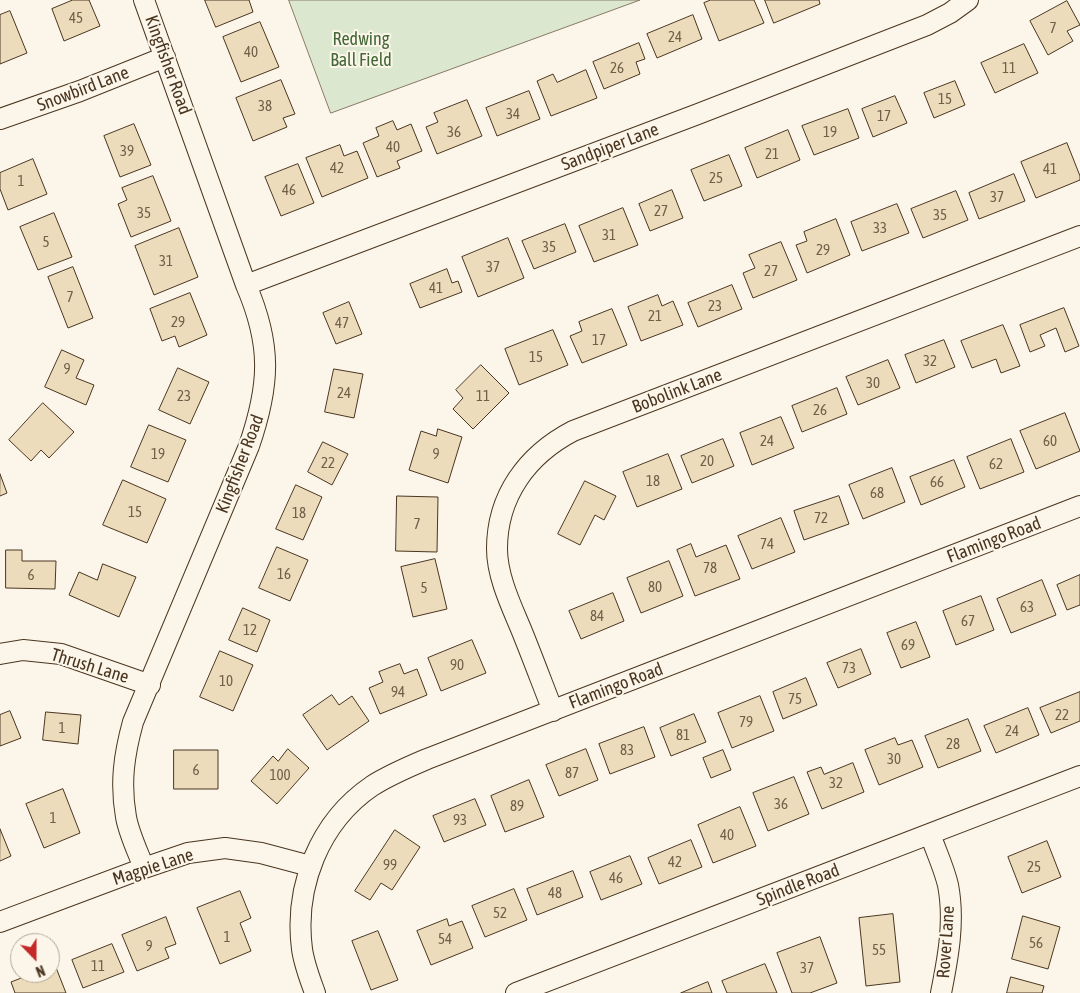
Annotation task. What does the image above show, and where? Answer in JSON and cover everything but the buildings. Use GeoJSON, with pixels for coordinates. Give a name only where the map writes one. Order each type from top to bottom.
{"type":"FeatureCollection","features":[{"type":"Feature","properties":{"kind":"street","name":"Kingfisher Road"},"geometry":{"type":"LineString","coordinates":[[144,0],[256,309],[264,338],[266,380],[260,415],[249,446],[133,722],[125,754],[123,776],[126,818],[144,868]]}},
{"type":"Feature","properties":{"kind":"street","name":"Sandpiper Lane"},"geometry":{"type":"LineString","coordinates":[[246,285],[927,25],[948,7],[968,0]]}},
{"type":"Feature","properties":{"kind":"street","name":"Snowbird Lane"},"geometry":{"type":"LineString","coordinates":[[0,119],[80,91],[165,57]]}},
{"type":"Feature","properties":{"kind":"street","name":"Bobolink Lane"},"geometry":{"type":"LineString","coordinates":[[553,711],[504,588],[497,551],[499,521],[506,500],[516,480],[532,460],[555,440],[573,431],[1080,236]]}},
{"type":"Feature","properties":{"kind":"street","name":"Flamingo Road"},"geometry":{"type":"LineString","coordinates":[[316,993],[302,952],[300,907],[304,884],[310,866],[333,822],[372,786],[393,774],[427,759],[1080,506]]}},
{"type":"Feature","properties":{"kind":"street","name":"Thrush Lane"},"geometry":{"type":"LineString","coordinates":[[0,654],[23,650],[61,654],[150,685]]}},
{"type":"Feature","properties":{"kind":"street","name":"Spindle Road"},"geometry":{"type":"LineString","coordinates":[[516,993],[1080,776]]}},
{"type":"Feature","properties":{"kind":"street","name":"Rover Lane"},"geometry":{"type":"LineString","coordinates":[[930,834],[948,886],[951,916],[948,962],[941,993]]}},
{"type":"Feature","properties":{"kind":"street","name":"Magpie Lane"},"geometry":{"type":"LineString","coordinates":[[0,922],[188,853],[225,848],[261,853],[310,866]]}},
{"type":"Feature","properties":{"kind":"green space","name":"Redwing Ball Field"},"geometry":{"type":"Polygon","coordinates":[[[289,0],[640,0],[331,113],[289,0]]]}}]}
